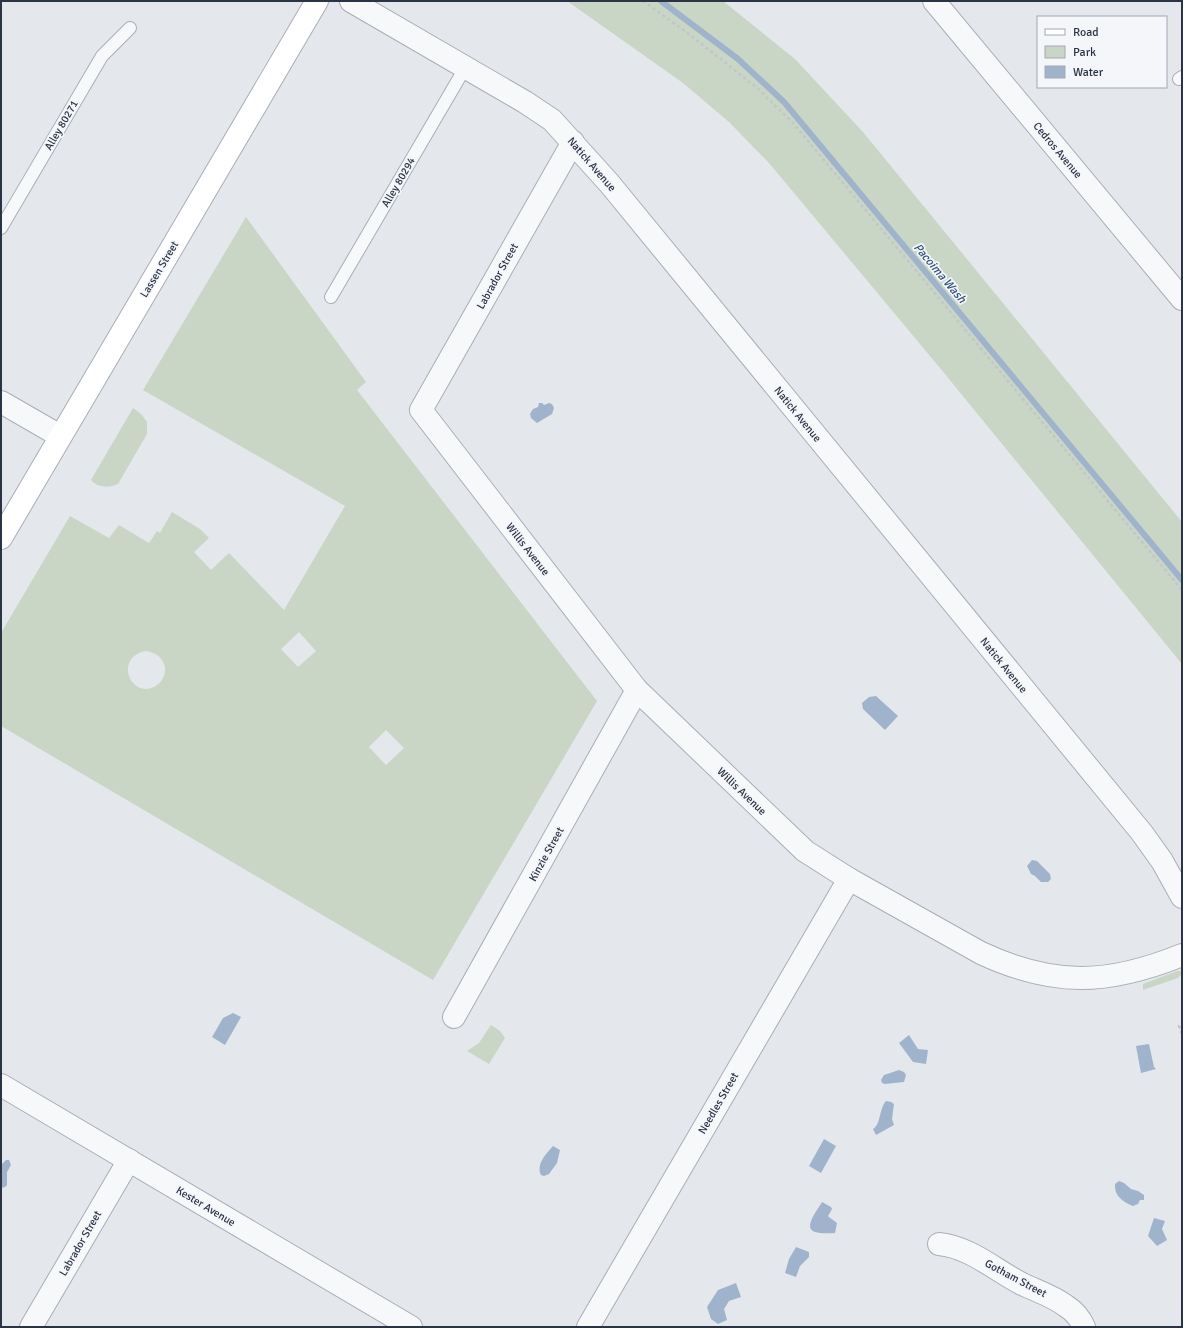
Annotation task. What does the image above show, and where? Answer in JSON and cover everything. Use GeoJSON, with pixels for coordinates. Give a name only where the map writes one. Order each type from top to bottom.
{"type":"FeatureCollection","features":[{"type":"Feature","properties":{"kind":"main road","name":"Lassen Street"},"geometry":{"type":"LineString","coordinates":[[1,538],[317,1]]}},
{"type":"Feature","properties":{"kind":"street","name":"Natick Avenue"},"geometry":{"type":"LineString","coordinates":[[351,1],[525,102],[552,120],[573,142],[609,183],[1142,833],[1162,861],[1182,897]]}},
{"type":"Feature","properties":{"kind":"street","name":"Cedros Avenue"},"geometry":{"type":"LineString","coordinates":[[934,1],[1182,299]]}},
{"type":"Feature","properties":{"kind":"street","name":"Labrador Street"},"geometry":{"type":"LineString","coordinates":[[421,410],[573,142]]}},
{"type":"Feature","properties":{"kind":"street"},"geometry":{"type":"LineString","coordinates":[[1,402],[60,436]]}},
{"type":"Feature","properties":{"kind":"street","name":"Willis Avenue"},"geometry":{"type":"LineString","coordinates":[[421,410],[637,690],[805,851],[849,879],[981,953],[1026,971],[1042,975],[1071,978],[1107,977],[1144,969],[1182,955]]}},
{"type":"Feature","properties":{"kind":"street","name":"Kinzie Street"},"geometry":{"type":"LineString","coordinates":[[454,1017],[637,690]]}},
{"type":"Feature","properties":{"kind":"street","name":"Needles Street"},"geometry":{"type":"LineString","coordinates":[[588,1327],[849,879]]}},
{"type":"Feature","properties":{"kind":"street","name":"Kester Avenue"},"geometry":{"type":"LineString","coordinates":[[1,1085],[411,1327]]}},
{"type":"Feature","properties":{"kind":"street","name":"Labrador Street"},"geometry":{"type":"LineString","coordinates":[[31,1327],[129,1160]]}},
{"type":"Feature","properties":{"kind":"street","name":"Gotham Street"},"geometry":{"type":"LineString","coordinates":[[939,1244],[948,1245],[965,1251],[1021,1283],[1053,1298],[1072,1311],[1084,1327]]}},
{"type":"Feature","properties":{"kind":"lane","name":"Alley 80271"},"geometry":{"type":"LineString","coordinates":[[1,228],[102,56],[130,28]]}},
{"type":"Feature","properties":{"kind":"lane","name":"Alley 80294"},"geometry":{"type":"LineString","coordinates":[[331,297],[465,68]]}},
{"type":"Feature","properties":{"kind":"path"},"geometry":{"type":"LineString","coordinates":[[643,1],[685,31],[756,87],[793,123],[1182,590]]}},
{"type":"Feature","properties":{"kind":"path"},"geometry":{"type":"LineString","coordinates":[[1180,1032],[1182,1032],[1179,1026],[1182,1025]]}},
{"type":"Feature","properties":{"kind":"green space"},"geometry":{"type":"Polygon","coordinates":[[[567,1],[723,1],[795,59],[863,132],[1182,522],[1182,664],[940,368],[769,163],[729,122],[683,83],[567,1]]]}},
{"type":"Feature","properties":{"kind":"green space"},"geometry":{"type":"Polygon","coordinates":[[[246,217],[366,382],[357,390],[597,701],[433,980],[1,726],[1,633],[70,516],[109,538],[119,525],[149,543],[157,531],[160,533],[172,512],[200,529],[209,538],[194,552],[211,570],[229,553],[284,610],[345,506],[143,390],[246,217]],[[299,632],[281,649],[298,667],[316,651],[299,632]],[[145,651],[136,655],[130,661],[128,668],[129,676],[132,682],[138,687],[145,689],[154,687],[160,682],[165,673],[162,660],[159,656],[145,651]],[[386,730],[369,747],[386,765],[404,748],[386,730]]]}},
{"type":"Feature","properties":{"kind":"green space"},"geometry":{"type":"Polygon","coordinates":[[[133,408],[141,414],[147,422],[147,434],[118,484],[107,487],[97,485],[91,480],[133,408]]]}},
{"type":"Feature","properties":{"kind":"green space"},"geometry":{"type":"Polygon","coordinates":[[[1177,971],[1182,971],[1182,974],[1178,978],[1143,990],[1143,984],[1177,971]]]}},
{"type":"Feature","properties":{"kind":"green space"},"geometry":{"type":"Polygon","coordinates":[[[491,1025],[500,1031],[505,1038],[489,1064],[467,1051],[479,1043],[491,1025]]]}},
{"type":"Feature","properties":{"kind":"water"},"geometry":{"type":"Polygon","coordinates":[[[539,403],[544,405],[549,403],[552,404],[554,408],[552,414],[537,423],[531,418],[530,414],[533,409],[538,407],[539,403]]]}},
{"type":"Feature","properties":{"kind":"water"},"geometry":{"type":"Polygon","coordinates":[[[876,696],[898,716],[885,730],[863,709],[862,703],[869,697],[876,696]]]}},
{"type":"Feature","properties":{"kind":"water"},"geometry":{"type":"Polygon","coordinates":[[[1032,860],[1037,861],[1050,874],[1051,879],[1048,882],[1041,882],[1031,874],[1027,866],[1032,860]]]}},
{"type":"Feature","properties":{"kind":"water"},"geometry":{"type":"Polygon","coordinates":[[[233,1013],[241,1017],[225,1045],[212,1037],[223,1018],[233,1013]]]}},
{"type":"Feature","properties":{"kind":"water"},"geometry":{"type":"Polygon","coordinates":[[[909,1035],[918,1049],[928,1050],[926,1064],[913,1062],[899,1043],[909,1035]]]}},
{"type":"Feature","properties":{"kind":"water"},"geometry":{"type":"Polygon","coordinates":[[[1149,1044],[1154,1067],[1156,1069],[1141,1073],[1136,1046],[1149,1044]]]}},
{"type":"Feature","properties":{"kind":"water"},"geometry":{"type":"Polygon","coordinates":[[[899,1070],[904,1072],[906,1075],[904,1082],[882,1083],[881,1080],[884,1075],[899,1070]]]}},
{"type":"Feature","properties":{"kind":"water"},"geometry":{"type":"Polygon","coordinates":[[[886,1101],[894,1104],[892,1119],[894,1125],[876,1135],[873,1129],[876,1127],[882,1108],[886,1101]]]}},
{"type":"Feature","properties":{"kind":"water"},"geometry":{"type":"Polygon","coordinates":[[[824,1139],[836,1146],[821,1173],[809,1166],[824,1139]]]}},
{"type":"Feature","properties":{"kind":"water"},"geometry":{"type":"Polygon","coordinates":[[[553,1146],[560,1150],[557,1163],[549,1174],[544,1176],[541,1175],[541,1163],[553,1146]]]}},
{"type":"Feature","properties":{"kind":"water"},"geometry":{"type":"Polygon","coordinates":[[[6,1160],[9,1160],[11,1165],[7,1172],[7,1185],[1,1188],[1,1165],[6,1160]]]}},
{"type":"Feature","properties":{"kind":"water"},"geometry":{"type":"Polygon","coordinates":[[[1119,1181],[1144,1195],[1144,1200],[1140,1200],[1138,1204],[1133,1206],[1126,1203],[1116,1192],[1115,1184],[1119,1181]]]}},
{"type":"Feature","properties":{"kind":"water"},"geometry":{"type":"Polygon","coordinates":[[[822,1202],[832,1209],[828,1216],[837,1223],[835,1233],[820,1233],[811,1230],[810,1226],[812,1218],[822,1202]]]}},
{"type":"Feature","properties":{"kind":"water"},"geometry":{"type":"Polygon","coordinates":[[[1154,1218],[1165,1221],[1162,1229],[1167,1240],[1157,1246],[1148,1236],[1154,1218]]]}},
{"type":"Feature","properties":{"kind":"water"},"geometry":{"type":"Polygon","coordinates":[[[796,1247],[809,1252],[809,1257],[800,1266],[796,1277],[785,1273],[789,1259],[796,1247]]]}},
{"type":"Feature","properties":{"kind":"water"},"geometry":{"type":"Polygon","coordinates":[[[736,1283],[741,1297],[729,1301],[724,1309],[727,1320],[718,1324],[711,1319],[707,1307],[718,1290],[736,1283]]]}},
{"type":"Feature","properties":{"kind":"waterway","name":"Pacoima Wash"},"geometry":{"type":"LineString","coordinates":[[661,1],[738,59],[784,102],[1182,580]]}}]}
